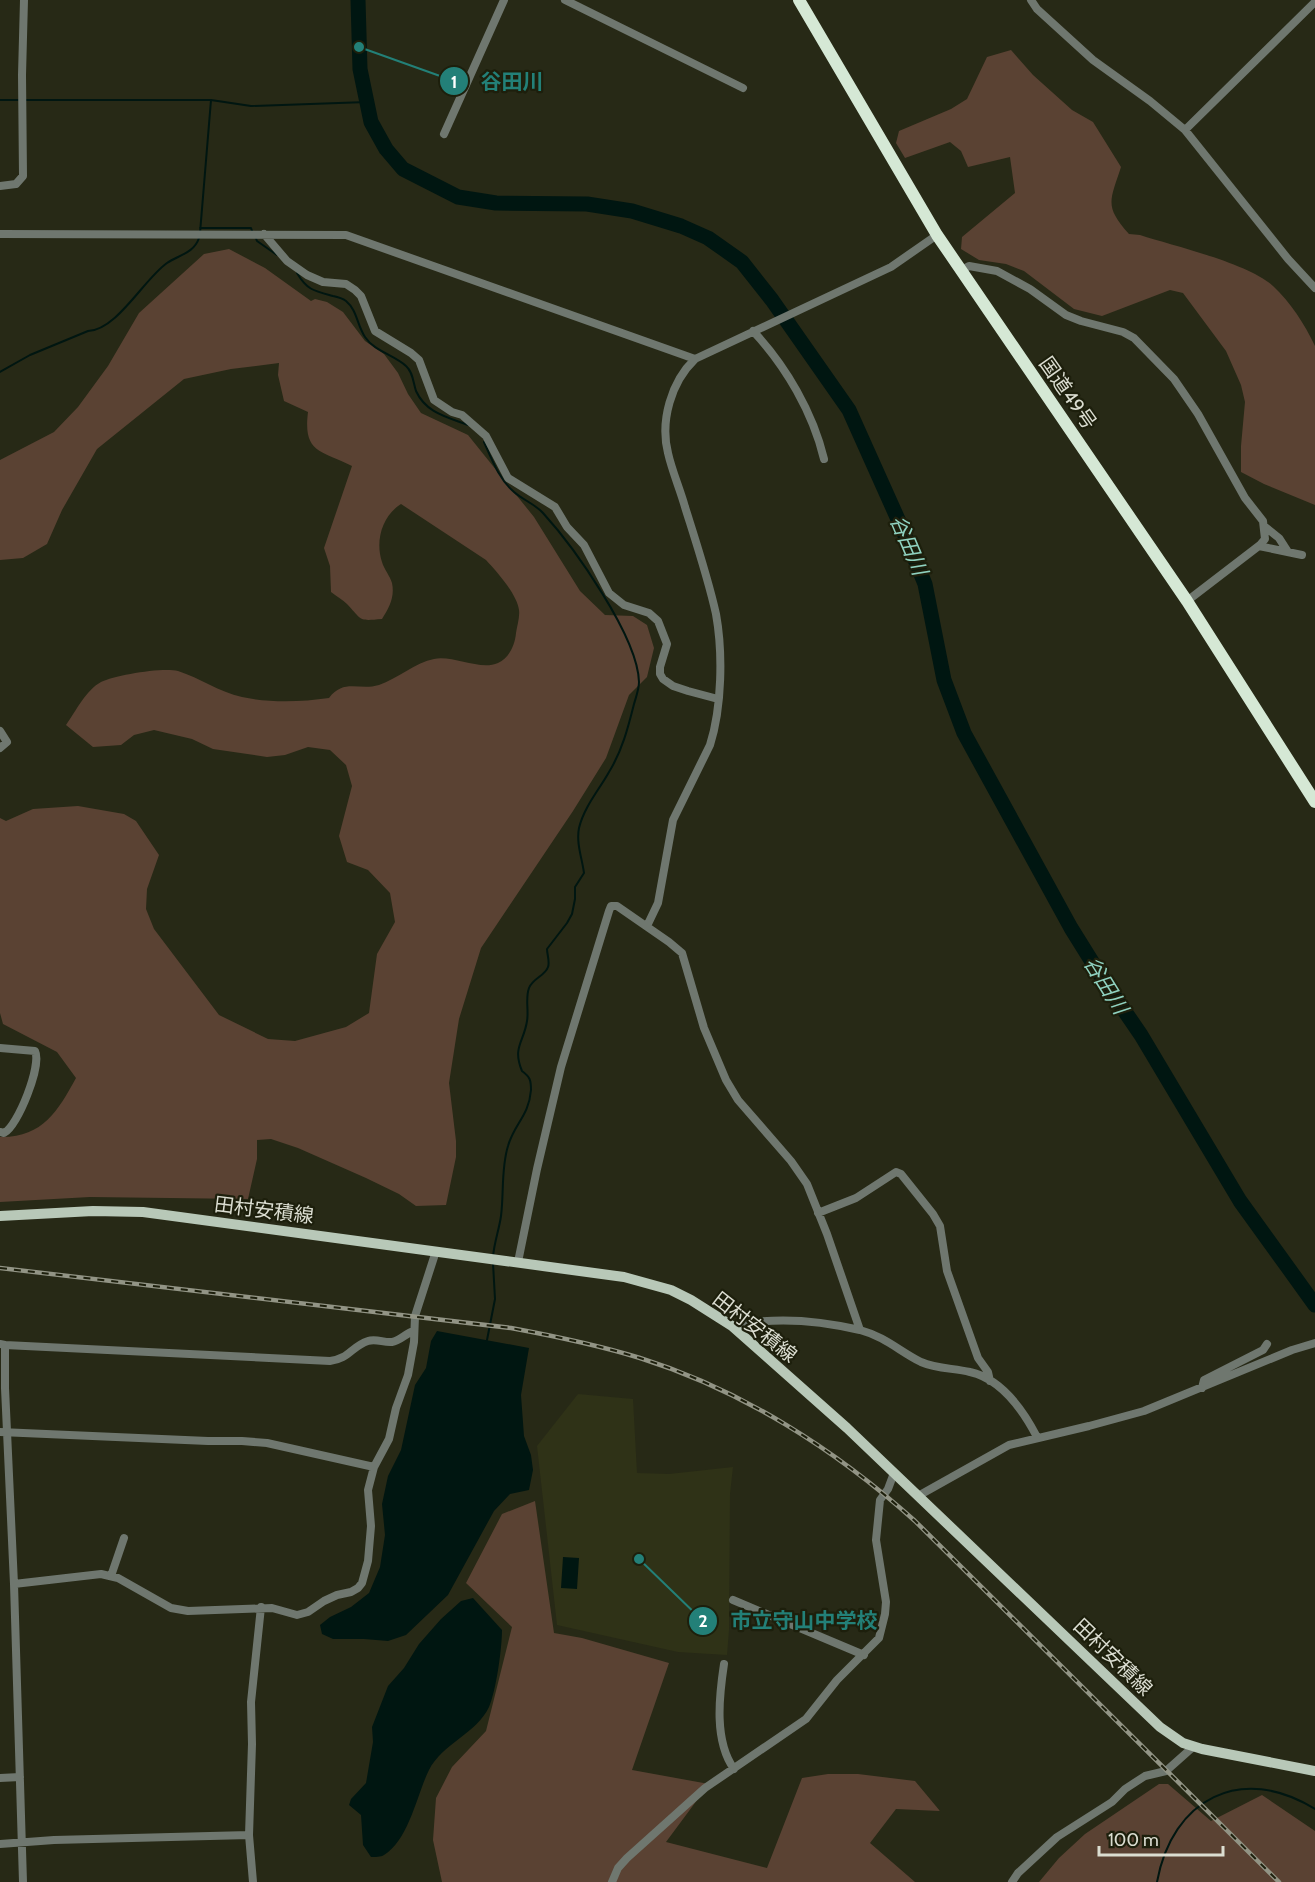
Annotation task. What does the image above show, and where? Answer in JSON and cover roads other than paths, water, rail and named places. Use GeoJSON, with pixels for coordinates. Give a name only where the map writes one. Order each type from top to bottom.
{"type":"FeatureCollection","features":[{"type":"Feature","properties":{"kind":"highway","name":"国道49号"},"geometry":{"type":"LineString","coordinates":[[799,0],[960,271],[1187,601],[1315,802]]}},
{"type":"Feature","properties":{"kind":"main road","name":"田村安積線"},"geometry":{"type":"LineString","coordinates":[[0,1216],[93,1211],[143,1212],[624,1277],[646,1282],[691,1300],[732,1326],[847,1428],[1160,1727],[1193,1747],[1315,1771]]}},
{"type":"Feature","properties":{"kind":"street"},"geometry":{"type":"LineString","coordinates":[[0,186],[16,184],[23,176],[24,0]]}},
{"type":"Feature","properties":{"kind":"street"},"geometry":{"type":"LineString","coordinates":[[444,134],[504,0]]}},
{"type":"Feature","properties":{"kind":"street"},"geometry":{"type":"LineString","coordinates":[[565,0],[743,88]]}},
{"type":"Feature","properties":{"kind":"street"},"geometry":{"type":"LineString","coordinates":[[1031,0],[1037,9],[1094,60],[1185,130],[1288,259],[1312,277],[1315,288]]}},
{"type":"Feature","properties":{"kind":"street"},"geometry":{"type":"LineString","coordinates":[[1185,130],[1315,2]]}},
{"type":"Feature","properties":{"kind":"street"},"geometry":{"type":"LineString","coordinates":[[0,234],[329,234],[351,236],[695,359]]}},
{"type":"Feature","properties":{"kind":"street"},"geometry":{"type":"LineString","coordinates":[[264,234],[287,261],[307,275],[322,282],[346,284],[361,296],[375,331],[411,352],[419,360],[435,400],[452,412],[462,415],[486,436],[508,478],[555,507],[567,527],[584,545],[609,593],[624,605],[649,613],[658,621],[667,644],[660,667],[663,679],[680,688],[718,699]]}},
{"type":"Feature","properties":{"kind":"street"},"geometry":{"type":"LineString","coordinates":[[647,926],[658,903],[673,820],[710,745],[714,733],[718,699],[719,637],[716,614],[668,453],[667,422],[671,395],[685,370],[695,359],[891,267],[937,235]]}},
{"type":"Feature","properties":{"kind":"street"},"geometry":{"type":"LineString","coordinates":[[960,271],[969,267],[997,271],[1030,289],[1066,315],[1123,332],[1134,338],[1174,379],[1187,396],[1245,498],[1257,511],[1264,526],[1265,539],[1187,601]]}},
{"type":"Feature","properties":{"kind":"street"},"geometry":{"type":"LineString","coordinates":[[755,330],[768,346],[795,390],[819,436],[825,459]]}},
{"type":"Feature","properties":{"kind":"street"},"geometry":{"type":"LineString","coordinates":[[1264,526],[1279,538],[1288,552]]}},
{"type":"Feature","properties":{"kind":"street"},"geometry":{"type":"LineString","coordinates":[[1259,546],[1302,555]]}},
{"type":"Feature","properties":{"kind":"street"},"geometry":{"type":"LineString","coordinates":[[0,731],[7,742],[0,748]]}},
{"type":"Feature","properties":{"kind":"street"},"geometry":{"type":"LineString","coordinates":[[519,1262],[561,1067],[609,911],[611,906],[617,906],[682,953],[704,1028],[726,1080],[738,1100],[800,1172],[818,1213],[860,1330]]}},
{"type":"Feature","properties":{"kind":"street"},"geometry":{"type":"LineString","coordinates":[[0,1132],[4,1133],[11,1128],[32,1084],[38,1058],[35,1051],[1,1051]]}},
{"type":"Feature","properties":{"kind":"street"},"geometry":{"type":"LineString","coordinates":[[818,1213],[856,1198],[896,1172],[901,1174],[940,1226],[947,1271],[973,1340],[974,1349],[988,1372],[990,1381]]}},
{"type":"Feature","properties":{"kind":"street"},"geometry":{"type":"LineString","coordinates":[[14,1584],[101,1574],[118,1578],[171,1608],[188,1611],[261,1607],[290,1614],[308,1612],[337,1595],[351,1592],[362,1583],[368,1561],[371,1526],[368,1490],[374,1467],[391,1434],[396,1408],[408,1375],[414,1342],[415,1316],[436,1251]]}},
{"type":"Feature","properties":{"kind":"street"},"geometry":{"type":"LineString","coordinates":[[732,1326],[792,1319],[841,1326],[881,1337],[919,1361],[946,1369],[974,1372],[1002,1388],[1029,1422],[1037,1437]]}},
{"type":"Feature","properties":{"kind":"street"},"geometry":{"type":"LineString","coordinates":[[23,1882],[14,1584],[4,1432],[2,1345],[330,1360],[341,1359],[365,1342],[394,1341],[414,1331]]}},
{"type":"Feature","properties":{"kind":"street"},"geometry":{"type":"LineString","coordinates":[[918,1496],[1002,1448],[1144,1410],[1292,1350],[1315,1343]]}},
{"type":"Feature","properties":{"kind":"street"},"geometry":{"type":"LineString","coordinates":[[1202,1388],[1204,1380],[1259,1352],[1266,1348],[1267,1344]]}},
{"type":"Feature","properties":{"kind":"street"},"geometry":{"type":"LineString","coordinates":[[4,1432],[267,1443],[374,1467]]}},
{"type":"Feature","properties":{"kind":"street"},"geometry":{"type":"LineString","coordinates":[[612,1882],[618,1868],[627,1858],[705,1788],[806,1719],[831,1686],[879,1638],[885,1614],[885,1594],[876,1540],[880,1500],[888,1489],[894,1473]]}},
{"type":"Feature","properties":{"kind":"street"},"geometry":{"type":"LineString","coordinates":[[0,1524],[10,1524]]}},
{"type":"Feature","properties":{"kind":"street"},"geometry":{"type":"LineString","coordinates":[[111,1576],[124,1538]]}},
{"type":"Feature","properties":{"kind":"street"},"geometry":{"type":"LineString","coordinates":[[733,1600],[864,1655]]}},
{"type":"Feature","properties":{"kind":"street"},"geometry":{"type":"LineString","coordinates":[[253,1882],[249,1835],[252,1744],[250,1702],[261,1607]]}},
{"type":"Feature","properties":{"kind":"street"},"geometry":{"type":"LineString","coordinates":[[724,1664],[719,1695],[721,1738],[726,1758],[734,1769]]}},
{"type":"Feature","properties":{"kind":"street"},"geometry":{"type":"LineString","coordinates":[[1012,1882],[1018,1873],[1057,1837],[1112,1802],[1125,1789],[1145,1776],[1166,1771],[1193,1747]]}},
{"type":"Feature","properties":{"kind":"street"},"geometry":{"type":"LineString","coordinates":[[0,1778],[20,1777]]}},
{"type":"Feature","properties":{"kind":"street"},"geometry":{"type":"LineString","coordinates":[[0,1844],[249,1835]]}},
{"type":"Feature","properties":{"kind":"water"},"geometry":{"type":"Polygon","coordinates":[[[437,1331],[529,1348],[521,1395],[524,1436],[531,1455],[533,1470],[529,1490],[510,1494],[494,1511],[448,1595],[406,1635],[388,1641],[333,1639],[322,1634],[320,1625],[330,1617],[351,1607],[369,1593],[380,1567],[385,1535],[382,1504],[388,1476],[401,1450],[415,1385],[426,1368],[431,1341],[437,1331]]]}},
{"type":"Feature","properties":{"kind":"water"},"geometry":{"type":"Polygon","coordinates":[[[563,1557],[579,1558],[577,1589],[561,1588],[563,1557]]]}},
{"type":"Feature","properties":{"kind":"water"},"geometry":{"type":"Polygon","coordinates":[[[473,1598],[502,1630],[498,1670],[489,1707],[476,1724],[435,1761],[429,1770],[406,1828],[393,1848],[383,1856],[371,1857],[363,1845],[361,1815],[349,1805],[351,1799],[366,1783],[373,1742],[372,1727],[388,1686],[441,1619],[461,1601],[473,1598]]]}},
{"type":"Feature","properties":{"kind":"waterway","name":"谷田川"},"geometry":{"type":"LineString","coordinates":[[358,0],[360,69],[371,122],[386,149],[403,169],[458,197],[496,203],[587,204],[632,211],[681,226],[708,238],[742,262],[772,300],[849,410],[901,526],[925,584],[944,680],[964,733],[1071,928],[1141,1035],[1240,1201],[1315,1305]]}},
{"type":"Feature","properties":{"kind":"waterway"},"geometry":{"type":"LineString","coordinates":[[0,100],[211,100],[251,106],[367,102]]}},
{"type":"Feature","properties":{"kind":"waterway"},"geometry":{"type":"LineString","coordinates":[[200,233],[211,100]]}},
{"type":"Feature","properties":{"kind":"waterway"},"geometry":{"type":"LineString","coordinates":[[200,228],[251,228],[252,231]]}},
{"type":"Feature","properties":{"kind":"waterway"},"geometry":{"type":"LineString","coordinates":[[255,236],[257,241],[277,255]]}},
{"type":"Feature","properties":{"kind":"waterway"},"geometry":{"type":"LineString","coordinates":[[0,372],[30,355],[109,322],[130,303],[158,270],[194,247],[199,238]]}},
{"type":"Feature","properties":{"kind":"waterway"},"geometry":{"type":"LineString","coordinates":[[297,273],[312,289],[341,298],[350,305],[369,342],[408,368],[416,391],[425,404],[445,417],[468,425]]}},
{"type":"Feature","properties":{"kind":"waterway"},"geometry":{"type":"LineString","coordinates":[[484,442],[504,481],[514,492],[543,513],[571,547],[602,593],[628,641],[636,663],[639,682],[621,748],[581,820],[578,834],[584,873],[575,887],[572,914],[547,949],[548,967],[529,988],[526,1028],[518,1056],[522,1071],[530,1079],[530,1099],[511,1138],[506,1154],[501,1216],[493,1257]]}},
{"type":"Feature","properties":{"kind":"waterway"},"geometry":{"type":"LineString","coordinates":[[487,1340],[495,1299],[493,1263]]}},
{"type":"Feature","properties":{"kind":"waterway"},"geometry":{"type":"LineString","coordinates":[[1157,1882],[1165,1853],[1178,1829],[1194,1810],[1214,1797],[1236,1790],[1261,1789],[1288,1796],[1315,1809]]}},
{"type":"Feature","properties":{"kind":"railway"},"geometry":{"type":"LineString","coordinates":[[0,1268],[511,1328],[624,1353],[678,1371],[715,1387],[751,1405],[820,1447],[853,1470],[915,1521],[1279,1882]]}},
{"type":"Feature","properties":{"kind":"place","name":"谷田川"},"geometry":{"type":"Point","coordinates":[359,47]}},
{"type":"Feature","properties":{"kind":"place","name":"市立守山中学校"},"geometry":{"type":"Point","coordinates":[639,1559]}}]}
